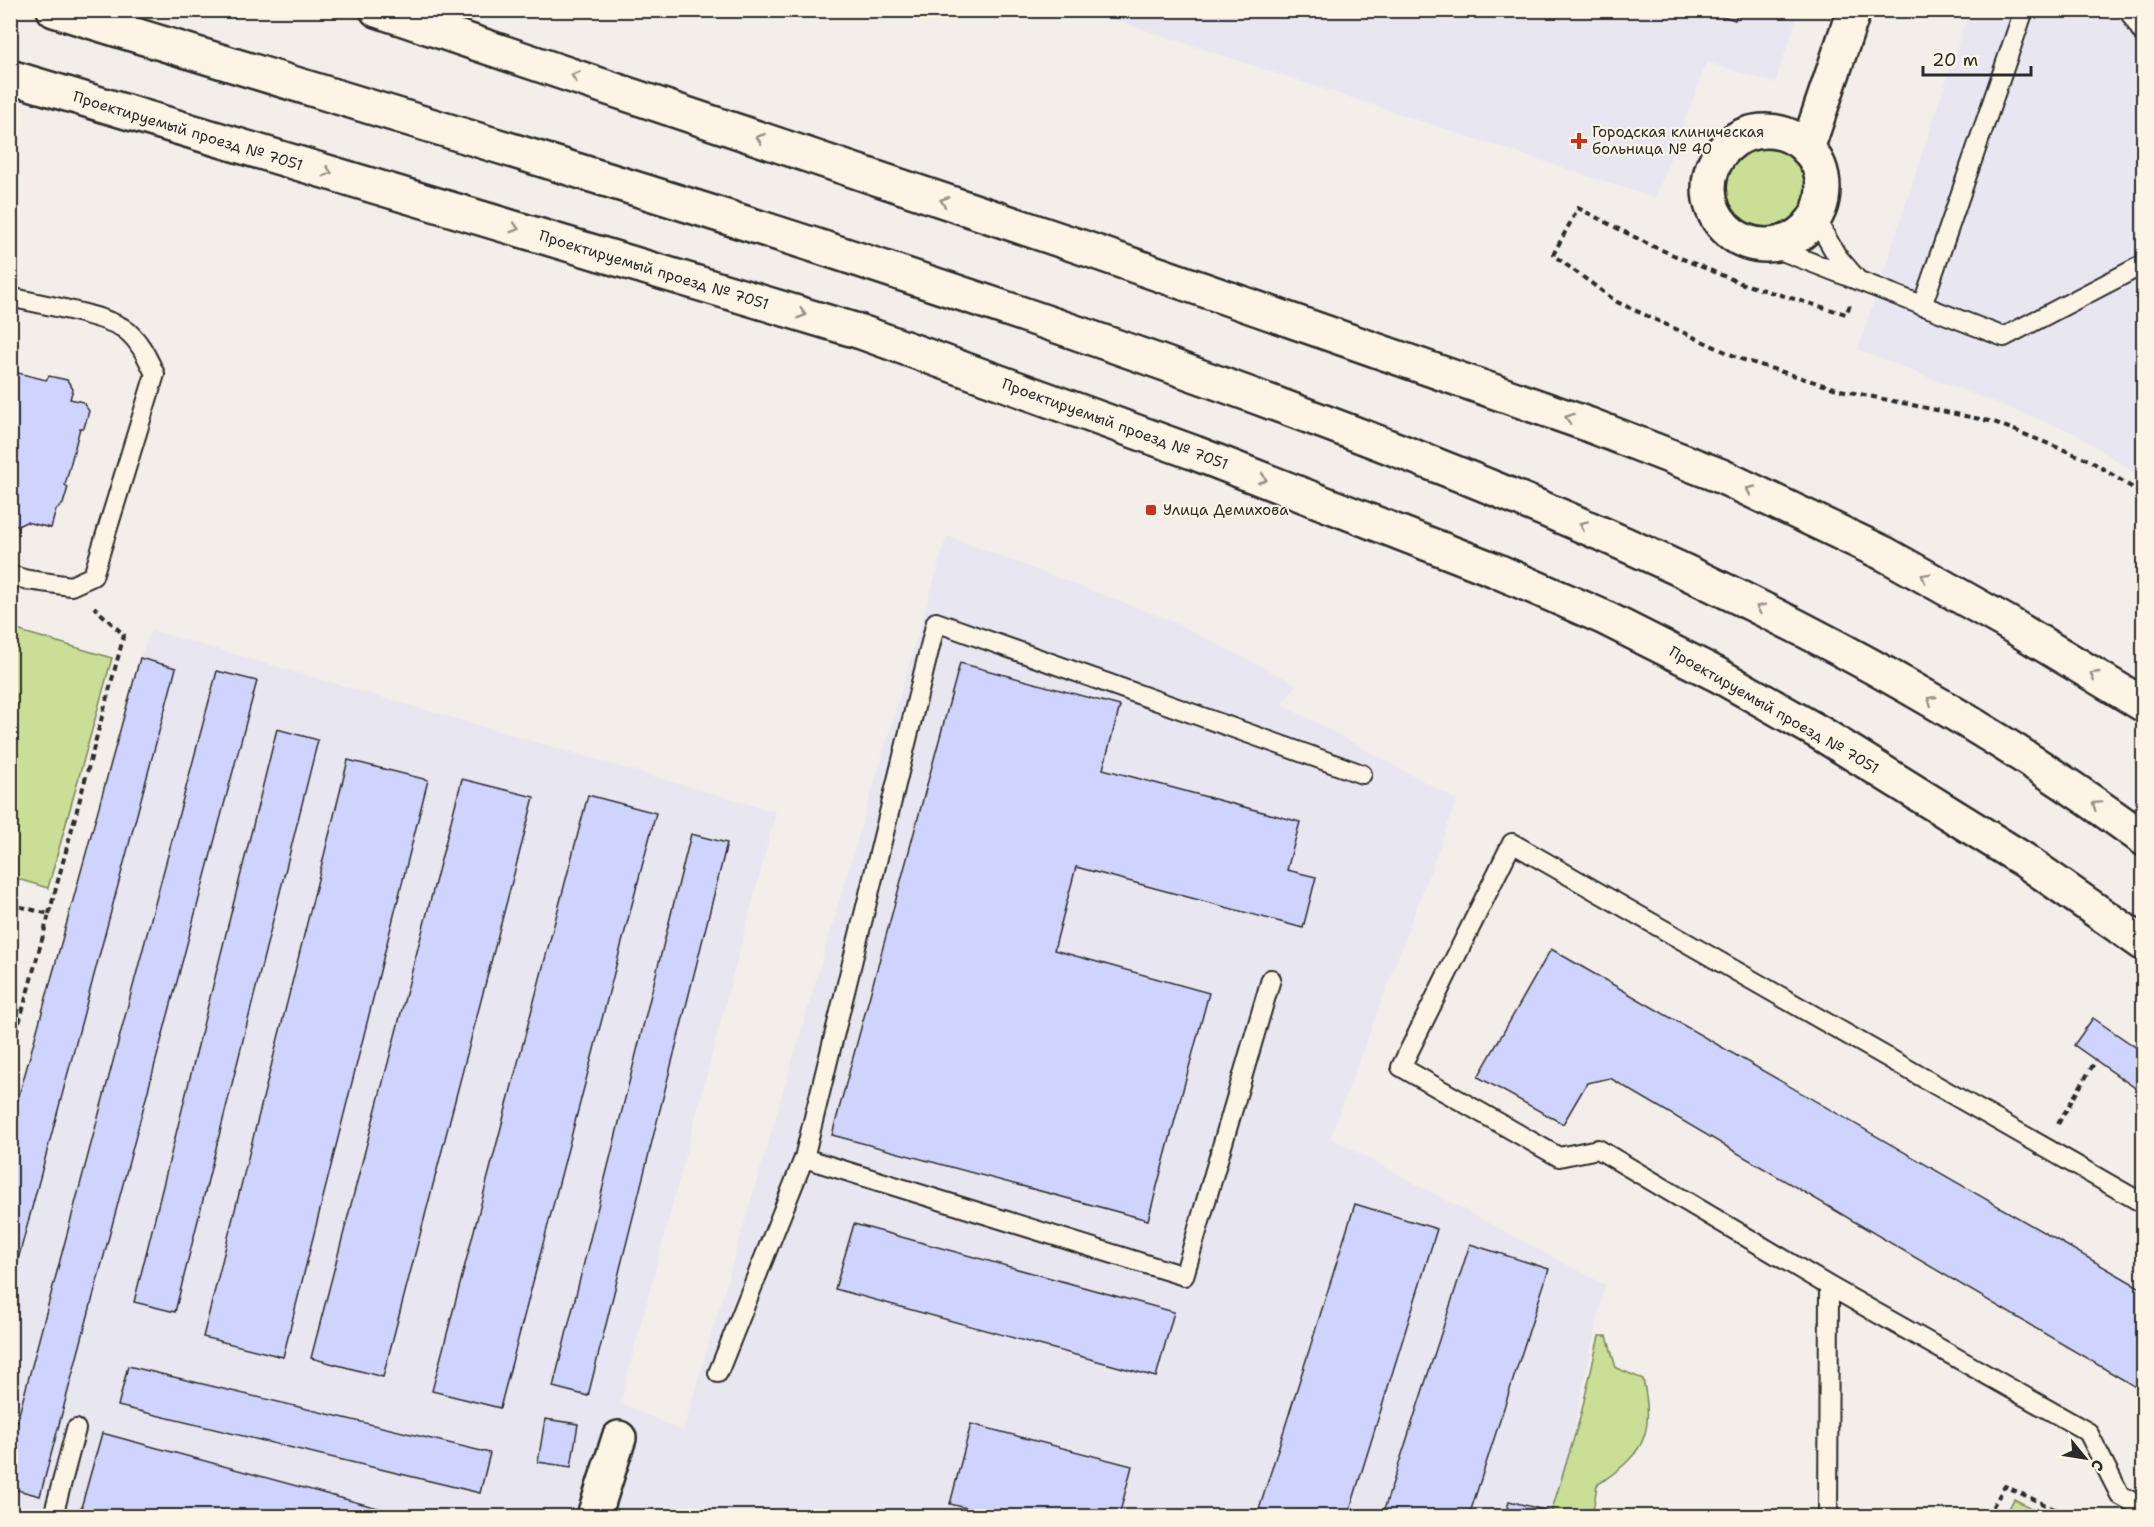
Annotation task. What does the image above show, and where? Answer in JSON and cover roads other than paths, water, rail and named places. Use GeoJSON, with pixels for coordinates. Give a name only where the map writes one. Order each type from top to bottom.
{"type":"FeatureCollection","features":[{"type":"Feature","properties":{"kind":"main road"},"geometry":{"type":"LineString","coordinates":[[54,10],[914,276],[1187,371],[1504,490],[1641,550],[1785,621],[1912,688],[2036,764],[2144,839]]}},
{"type":"Feature","properties":{"kind":"main road"},"geometry":{"type":"LineString","coordinates":[[378,10],[1084,248],[1587,424],[1721,476],[1885,554],[2006,622],[2144,705]]}},
{"type":"Feature","properties":{"kind":"main road"},"geometry":{"type":"LineString","coordinates":[[1807,149],[1854,10]]}},
{"type":"Feature","properties":{"kind":"main road","name":"Проектируемый проезд № 7051"},"geometry":{"type":"LineString","coordinates":[[10,77],[861,332],[1185,450],[1496,570],[1603,617],[1697,664],[1820,733],[2024,860],[2144,944]]}},
{"type":"Feature","properties":{"kind":"main road"},"geometry":{"type":"LineString","coordinates":[[1771,131],[1790,136],[1807,149],[1817,163],[1823,181],[1822,200],[1815,218],[1803,232],[1787,242],[1769,246],[1750,244],[1733,236],[1719,222],[1711,206],[1708,187],[1712,168],[1721,152],[1735,139],[1752,132],[1771,131]]}},
{"type":"Feature","properties":{"kind":"main road"},"geometry":{"type":"LineString","coordinates":[[594,1516],[619,1438]]}},
{"type":"Feature","properties":{"kind":"lane"},"geometry":{"type":"LineString","coordinates":[[1922,306],[2024,10]]}},
{"type":"Feature","properties":{"kind":"lane"},"geometry":{"type":"LineString","coordinates":[[2128,10],[2144,35]]}},
{"type":"Feature","properties":{"kind":"lane"},"geometry":{"type":"LineString","coordinates":[[1815,218],[1837,256],[1859,282]]}},
{"type":"Feature","properties":{"kind":"lane"},"geometry":{"type":"LineString","coordinates":[[1769,246],[2004,337],[2144,264]]}},
{"type":"Feature","properties":{"kind":"lane"},"geometry":{"type":"LineString","coordinates":[[10,297],[87,316],[123,328],[142,347],[155,374],[93,576],[71,586],[10,575]]}},
{"type":"Feature","properties":{"kind":"lane"},"geometry":{"type":"LineString","coordinates":[[718,1373],[804,1158],[936,622],[1362,774]]}},
{"type":"Feature","properties":{"kind":"lane"},"geometry":{"type":"LineString","coordinates":[[2144,1204],[1512,843],[1401,1067],[1559,1157],[1598,1149],[1829,1286],[2088,1432],[2120,1495],[2144,1508]]}},
{"type":"Feature","properties":{"kind":"lane"},"geometry":{"type":"LineString","coordinates":[[804,1158],[1184,1276],[1271,979]]}},
{"type":"Feature","properties":{"kind":"lane"},"geometry":{"type":"LineString","coordinates":[[1828,1516],[1829,1286]]}},
{"type":"Feature","properties":{"kind":"lane"},"geometry":{"type":"LineString","coordinates":[[53,1516],[76,1429]]}},
{"type":"Feature","properties":{"kind":"place","name":"Городская клиническая больница № 40"},"geometry":{"type":"Point","coordinates":[1579,141]}},
{"type":"Feature","properties":{"kind":"place","name":"Улица Демихова"},"geometry":{"type":"Point","coordinates":[1151,510]}}]}
